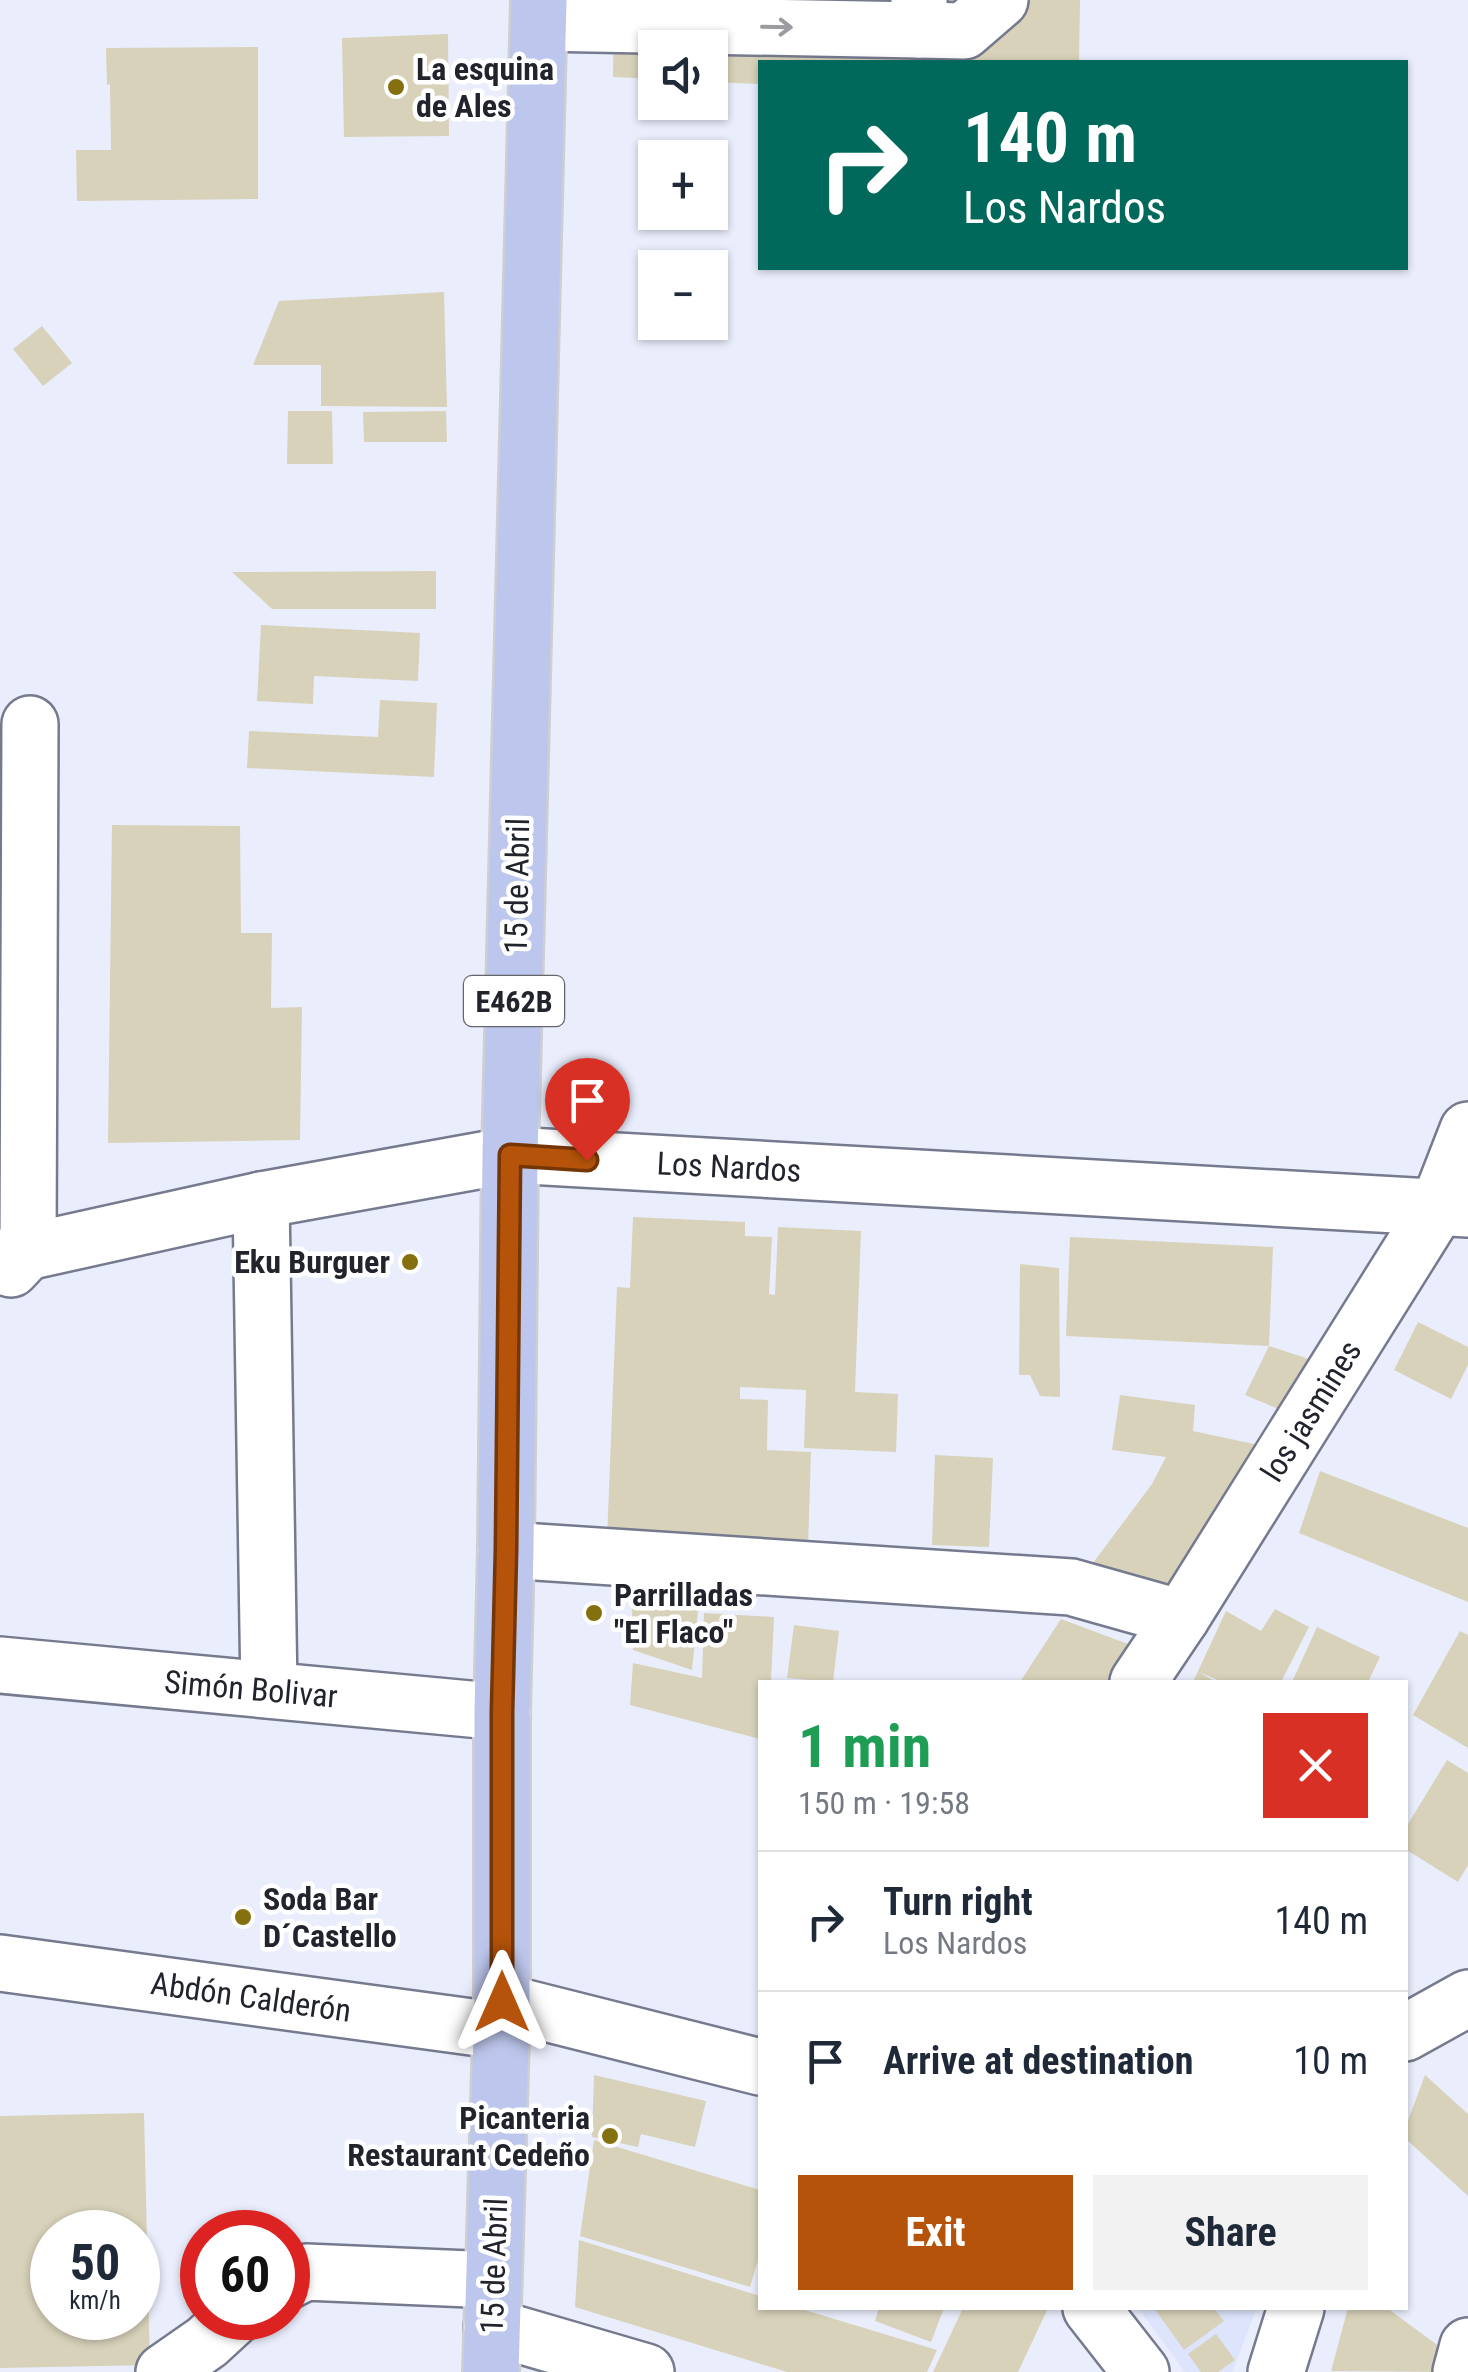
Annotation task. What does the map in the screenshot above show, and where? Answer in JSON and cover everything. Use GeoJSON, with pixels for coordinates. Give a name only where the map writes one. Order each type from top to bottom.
{"type":"FeatureCollection","features":[{"type":"Feature","properties":{"kind":"main road","name":"15 de Abril"},"geometry":{"type":"LineString","coordinates":[[492,2326],[502,2016],[510,1155],[539,11]]}},
{"type":"Feature","properties":{"kind":"street"},"geometry":{"type":"LineString","coordinates":[[539,11],[919,15],[964,32],[1000,0]]}},
{"type":"Feature","properties":{"kind":"street"},"geometry":{"type":"LineString","coordinates":[[13,1259],[30,724]]}},
{"type":"Feature","properties":{"kind":"street","name":"los jasmines"},"geometry":{"type":"LineString","coordinates":[[1139,1680],[1453,1208],[1468,1130]]}},
{"type":"Feature","properties":{"kind":"street","name":"Los Nardos"},"geometry":{"type":"LineString","coordinates":[[13,1259],[260,1200],[510,1155],[1453,1208]]}},
{"type":"Feature","properties":{"kind":"street"},"geometry":{"type":"LineString","coordinates":[[260,1200],[270,1690]]}},
{"type":"Feature","properties":{"kind":"street"},"geometry":{"type":"LineString","coordinates":[[506,1550],[1070,1587],[1182,1618]]}},
{"type":"Feature","properties":{"kind":"street","name":"Simón Bolivar"},"geometry":{"type":"LineString","coordinates":[[0,1665],[502,1712]]}},
{"type":"Feature","properties":{"kind":"street","name":"Abdón Calderón"},"geometry":{"type":"LineString","coordinates":[[0,1963],[502,2016],[758,2067]]}},
{"type":"Feature","properties":{"kind":"street"},"geometry":{"type":"LineString","coordinates":[[1408,2032],[1468,1998]]}},
{"type":"Feature","properties":{"kind":"street"},"geometry":{"type":"LineString","coordinates":[[310,2273],[646,2372]]}},
{"type":"Feature","properties":{"kind":"street"},"geometry":{"type":"LineString","coordinates":[[1276,2372],[1295,2310]]}},
{"type":"Feature","properties":{"kind":"street"},"geometry":{"type":"LineString","coordinates":[[164,2372],[208,2340]]}},
{"type":"Feature","properties":{"kind":"street"},"geometry":{"type":"LineString","coordinates":[[1461,2372],[1468,2346]]}},
{"type":"Feature","properties":{"kind":"shaded area"},"geometry":{"type":"Polygon","coordinates":[[[1139,2310],[1256,2310],[1232,2372],[1185,2372],[1139,2310]]]}},
{"type":"Feature","properties":{"kind":"building"},"geometry":{"type":"Polygon","coordinates":[[[614,0],[1080,0],[1079,60],[758,60],[758,84],[728,83],[728,30],[638,30],[638,78],[613,77],[614,0]]]}},
{"type":"Feature","properties":{"kind":"building","name":"La esquina de Ales"},"geometry":{"type":"Polygon","coordinates":[[[448,34],[449,136],[344,137],[342,38],[448,34]]]}},
{"type":"Feature","properties":{"kind":"building"},"geometry":{"type":"Polygon","coordinates":[[[258,47],[258,199],[77,201],[76,150],[111,150],[106,48],[258,47]]]}},
{"type":"Feature","properties":{"kind":"building"},"geometry":{"type":"Polygon","coordinates":[[[444,292],[447,407],[321,406],[321,365],[253,365],[279,301],[444,292]]]}},
{"type":"Feature","properties":{"kind":"building"},"geometry":{"type":"Polygon","coordinates":[[[42,326],[72,363],[43,386],[13,349],[42,326]]]}},
{"type":"Feature","properties":{"kind":"building"},"geometry":{"type":"Polygon","coordinates":[[[288,411],[332,411],[333,464],[287,464],[288,411]]]}},
{"type":"Feature","properties":{"kind":"building"},"geometry":{"type":"Polygon","coordinates":[[[446,411],[447,442],[364,442],[363,412],[446,411]]]}},
{"type":"Feature","properties":{"kind":"building"},"geometry":{"type":"Polygon","coordinates":[[[436,571],[436,609],[272,609],[232,572],[436,571]]]}},
{"type":"Feature","properties":{"kind":"building"},"geometry":{"type":"Polygon","coordinates":[[[261,625],[420,633],[418,681],[314,676],[313,704],[257,701],[261,625]]]}},
{"type":"Feature","properties":{"kind":"building"},"geometry":{"type":"Polygon","coordinates":[[[380,700],[437,703],[434,777],[247,768],[249,731],[378,737],[380,700]]]}},
{"type":"Feature","properties":{"kind":"building"},"geometry":{"type":"Polygon","coordinates":[[[112,825],[240,826],[241,933],[272,933],[271,1008],[302,1007],[300,1140],[108,1143],[112,825]]]}},
{"type":"Feature","properties":{"kind":"building"},"geometry":{"type":"Polygon","coordinates":[[[633,1217],[745,1222],[745,1236],[772,1237],[769,1294],[775,1295],[778,1227],[861,1231],[855,1392],[898,1394],[896,1452],[804,1448],[806,1390],[740,1387],[740,1399],[768,1400],[767,1450],[811,1452],[808,1548],[607,1539],[617,1287],[630,1288],[633,1217]]]}},
{"type":"Feature","properties":{"kind":"building"},"geometry":{"type":"Polygon","coordinates":[[[1070,1237],[1273,1247],[1269,1346],[1066,1336],[1070,1237]]]}},
{"type":"Feature","properties":{"kind":"building"},"geometry":{"type":"Polygon","coordinates":[[[1020,1264],[1059,1268],[1060,1397],[1040,1396],[1030,1375],[1019,1375],[1020,1264]]]}},
{"type":"Feature","properties":{"kind":"building"},"geometry":{"type":"Polygon","coordinates":[[[1418,1322],[1468,1347],[1468,1365],[1451,1399],[1394,1370],[1418,1322]]]}},
{"type":"Feature","properties":{"kind":"building"},"geometry":{"type":"Polygon","coordinates":[[[1269,1346],[1327,1365],[1293,1415],[1245,1395],[1269,1346]]]}},
{"type":"Feature","properties":{"kind":"building"},"geometry":{"type":"Polygon","coordinates":[[[1120,1395],[1195,1405],[1193,1431],[1263,1446],[1172,1591],[1093,1563],[1152,1484],[1166,1457],[1112,1450],[1120,1395]]]}},
{"type":"Feature","properties":{"kind":"building"},"geometry":{"type":"Polygon","coordinates":[[[935,1455],[993,1458],[989,1547],[932,1545],[935,1455]]]}},
{"type":"Feature","properties":{"kind":"building"},"geometry":{"type":"Polygon","coordinates":[[[1320,1471],[1468,1528],[1468,1602],[1299,1533],[1320,1471]]]}},
{"type":"Feature","properties":{"kind":"building"},"geometry":{"type":"Polygon","coordinates":[[[632,1602],[698,1611],[692,1670],[633,1650],[632,1602]]]}},
{"type":"Feature","properties":{"kind":"building"},"geometry":{"type":"Polygon","coordinates":[[[1275,1609],[1309,1627],[1282,1680],[1217,1680],[1199,1672],[1213,1680],[1194,1680],[1226,1611],[1261,1631],[1275,1609]]]}},
{"type":"Feature","properties":{"kind":"building"},"geometry":{"type":"Polygon","coordinates":[[[704,1613],[774,1617],[771,1680],[758,1680],[758,1738],[630,1705],[633,1663],[702,1678],[704,1613]]]}},
{"type":"Feature","properties":{"kind":"building"},"geometry":{"type":"Polygon","coordinates":[[[1061,1619],[1136,1647],[1114,1680],[1021,1680],[1061,1619]]]}},
{"type":"Feature","properties":{"kind":"building"},"geometry":{"type":"Polygon","coordinates":[[[794,1625],[839,1631],[833,1680],[787,1678],[794,1625]]]}},
{"type":"Feature","properties":{"kind":"building"},"geometry":{"type":"Polygon","coordinates":[[[1317,1627],[1380,1657],[1369,1680],[1293,1680],[1317,1627]]]}},
{"type":"Feature","properties":{"kind":"building"},"geometry":{"type":"Polygon","coordinates":[[[1460,1631],[1468,1635],[1468,1748],[1413,1715],[1460,1631]]]}},
{"type":"Feature","properties":{"kind":"building"},"geometry":{"type":"Polygon","coordinates":[[[1447,1760],[1468,1773],[1468,1865],[1458,1882],[1408,1851],[1408,1824],[1447,1760]]]}},
{"type":"Feature","properties":{"kind":"building"},"geometry":{"type":"Polygon","coordinates":[[[594,2075],[706,2101],[695,2147],[641,2134],[638,2147],[592,2137],[594,2075]]]}},
{"type":"Feature","properties":{"kind":"building"},"geometry":{"type":"Polygon","coordinates":[[[1425,2075],[1468,2114],[1468,2196],[1408,2141],[1408,2121],[1425,2075]]]}},
{"type":"Feature","properties":{"kind":"building"},"geometry":{"type":"Polygon","coordinates":[[[144,2113],[146,2210],[30,2210],[30,2340],[149,2340],[150,2365],[0,2368],[0,2116],[144,2113]]]}},
{"type":"Feature","properties":{"kind":"building"},"geometry":{"type":"Polygon","coordinates":[[[594,2140],[758,2189],[758,2260],[750,2287],[580,2236],[594,2140]]]}},
{"type":"Feature","properties":{"kind":"building"},"geometry":{"type":"Polygon","coordinates":[[[579,2240],[758,2295],[758,2310],[805,2310],[937,2350],[927,2372],[787,2372],[575,2307],[579,2240]]]}},
{"type":"Feature","properties":{"kind":"building"},"geometry":{"type":"Polygon","coordinates":[[[878,2310],[943,2310],[931,2342],[875,2321],[878,2310]]]}},
{"type":"Feature","properties":{"kind":"building"},"geometry":{"type":"Polygon","coordinates":[[[962,2310],[1047,2310],[1018,2372],[933,2372],[962,2310]]]}},
{"type":"Feature","properties":{"kind":"building"},"geometry":{"type":"Polygon","coordinates":[[[1155,2310],[1216,2310],[1224,2321],[1184,2350],[1155,2310]]]}},
{"type":"Feature","properties":{"kind":"building"},"geometry":{"type":"Polygon","coordinates":[[[1347,2310],[1390,2310],[1455,2358],[1450,2372],[1331,2371],[1347,2310]]]}},
{"type":"Feature","properties":{"kind":"building"},"geometry":{"type":"Polygon","coordinates":[[[1216,2334],[1235,2360],[1218,2372],[1201,2372],[1188,2354],[1216,2334]]]}},
{"type":"Feature","properties":{"kind":"place","name":"La esquina de Ales"},"geometry":{"type":"Point","coordinates":[396,87]}},
{"type":"Feature","properties":{"kind":"place","name":"Eku Burguer"},"geometry":{"type":"Point","coordinates":[410,1262]}},
{"type":"Feature","properties":{"kind":"place","name":"Parrilladas \"El Flaco\""},"geometry":{"type":"Point","coordinates":[594,1613]}},
{"type":"Feature","properties":{"kind":"place","name":"Soda Bar D´Castello"},"geometry":{"type":"Point","coordinates":[243,1917]}},
{"type":"Feature","properties":{"kind":"place","name":"Picanteria Restaurant Cedeño"},"geometry":{"type":"Point","coordinates":[610,2136]}},
{"type":"Feature","properties":{"kind":"route"},"geometry":{"type":"LineString","coordinates":[[502,2002],[510,1155],[587,1160]]}}]}
